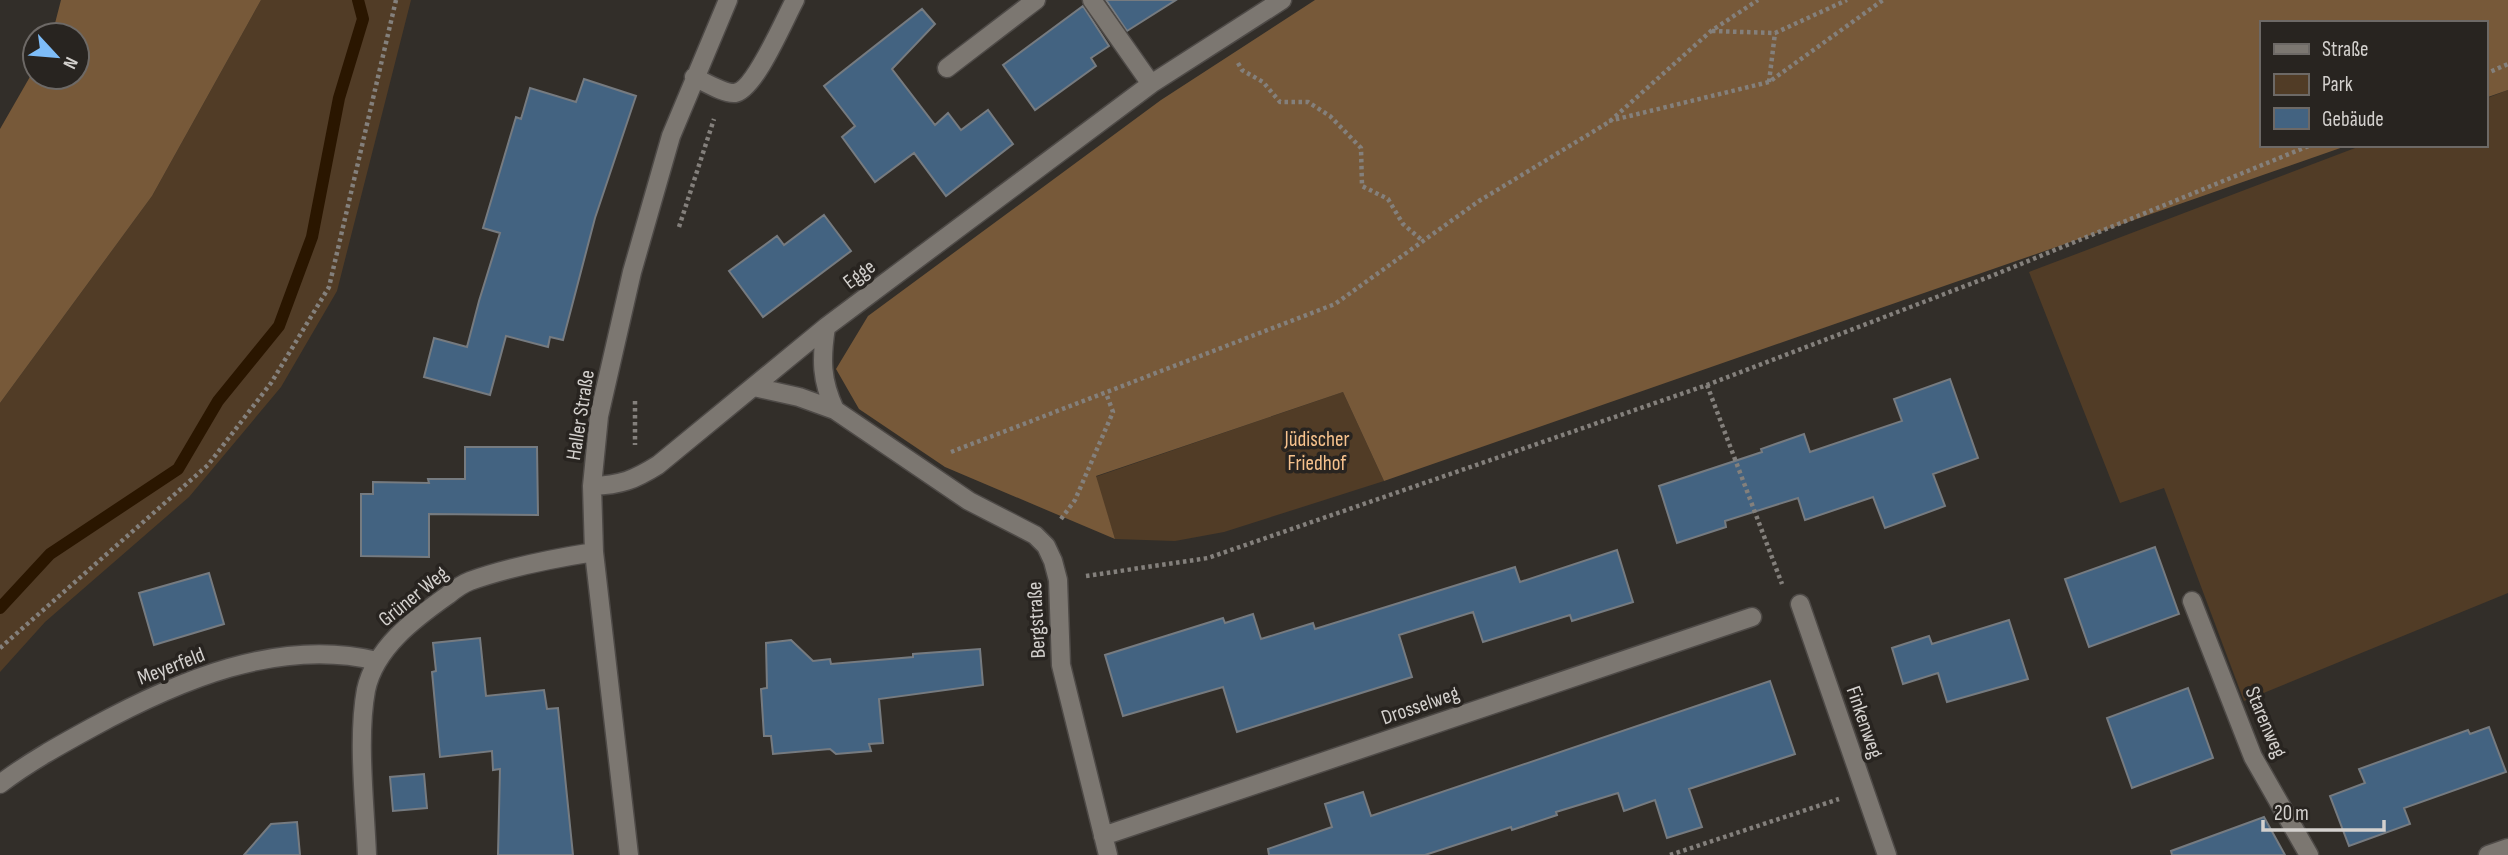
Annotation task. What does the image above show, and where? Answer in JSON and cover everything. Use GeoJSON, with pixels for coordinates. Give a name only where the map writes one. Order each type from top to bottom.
{"type":"FeatureCollection","features":[{"type":"Feature","properties":{"kind":"street","name":"Haller Straße"},"geometry":{"type":"LineString","coordinates":[[629,855],[594,552],[592,486],[599,416],[632,272],[671,136],[728,0]]}},
{"type":"Feature","properties":{"kind":"street"},"geometry":{"type":"LineString","coordinates":[[694,77],[732,93],[742,91],[756,74],[795,0]]}},
{"type":"Feature","properties":{"kind":"street"},"geometry":{"type":"LineString","coordinates":[[947,68],[1036,0]]}},
{"type":"Feature","properties":{"kind":"street"},"geometry":{"type":"LineString","coordinates":[[1092,0],[1151,84]]}},
{"type":"Feature","properties":{"kind":"street","name":"Egge"},"geometry":{"type":"LineString","coordinates":[[592,486],[617,485],[635,479],[659,465],[826,327],[1151,84],[1282,0]]}},
{"type":"Feature","properties":{"kind":"street"},"geometry":{"type":"LineString","coordinates":[[826,327],[822,357],[826,390],[835,410]]}},
{"type":"Feature","properties":{"kind":"street"},"geometry":{"type":"LineString","coordinates":[[754,387],[799,397],[835,410],[969,501],[1035,535],[1046,546]]}},
{"type":"Feature","properties":{"kind":"street","name":"Bergstraße"},"geometry":{"type":"LineString","coordinates":[[1046,546],[1058,580],[1058,641],[1061,665],[1108,855]]}},
{"type":"Feature","properties":{"kind":"street","name":"Grüner Weg"},"geometry":{"type":"LineString","coordinates":[[367,855],[362,723],[366,688],[377,661],[394,638],[428,609],[467,582],[594,552]]}},
{"type":"Feature","properties":{"kind":"street","name":"Finkenweg"},"geometry":{"type":"LineString","coordinates":[[1793,599],[1887,855]]}},
{"type":"Feature","properties":{"kind":"street","name":"Starenweg"},"geometry":{"type":"LineString","coordinates":[[2192,601],[2253,757],[2309,855]]}},
{"type":"Feature","properties":{"kind":"street","name":"Drosselweg"},"geometry":{"type":"LineString","coordinates":[[1103,836],[1752,617]]}},
{"type":"Feature","properties":{"kind":"street","name":"Meyerfeld"},"geometry":{"type":"LineString","coordinates":[[0,784],[29,762],[140,701],[213,673],[277,657],[326,654],[377,661]]}},
{"type":"Feature","properties":{"kind":"street"},"geometry":{"type":"LineString","coordinates":[[2488,855],[2508,848]]}},
{"type":"Feature","properties":{"kind":"path"},"geometry":{"type":"LineString","coordinates":[[0,648],[208,465],[271,383],[330,287],[396,0]]}},
{"type":"Feature","properties":{"kind":"path"},"geometry":{"type":"LineString","coordinates":[[917,465],[1335,304],[1479,201],[1609,121],[1711,31],[1758,0]]}},
{"type":"Feature","properties":{"kind":"path"},"geometry":{"type":"LineString","coordinates":[[1711,31],[1775,33],[1847,0]]}},
{"type":"Feature","properties":{"kind":"path"},"geometry":{"type":"LineString","coordinates":[[1609,121],[1769,82],[1884,0]]}},
{"type":"Feature","properties":{"kind":"path"},"geometry":{"type":"LineString","coordinates":[[1769,82],[1775,33]]}},
{"type":"Feature","properties":{"kind":"path"},"geometry":{"type":"LineString","coordinates":[[1221,40],[1242,70],[1263,82],[1280,102],[1308,102],[1330,116],[1361,148],[1362,186],[1388,198],[1403,224],[1423,241]]}},
{"type":"Feature","properties":{"kind":"path"},"geometry":{"type":"LineString","coordinates":[[2487,73],[2508,64]]}},
{"type":"Feature","properties":{"kind":"path"},"geometry":{"type":"LineString","coordinates":[[678,229],[723,90]]}},
{"type":"Feature","properties":{"kind":"path"},"geometry":{"type":"LineString","coordinates":[[1058,580],[1208,558],[1707,385],[1994,275],[2306,147]]}},
{"type":"Feature","properties":{"kind":"path"},"geometry":{"type":"LineString","coordinates":[[1707,385],[1793,599]]}},
{"type":"Feature","properties":{"kind":"path"},"geometry":{"type":"LineString","coordinates":[[635,391],[635,479]]}},
{"type":"Feature","properties":{"kind":"path"},"geometry":{"type":"LineString","coordinates":[[1046,546],[1064,513],[1075,500],[1113,412],[1106,393]]}},
{"type":"Feature","properties":{"kind":"path"},"geometry":{"type":"LineString","coordinates":[[1670,855],[1865,790]]}},
{"type":"Feature","properties":{"kind":"green space"},"geometry":{"type":"Polygon","coordinates":[[[261,0],[411,0],[337,291],[281,387],[189,497],[45,622],[0,672],[0,403],[152,196],[261,0]]]}},
{"type":"Feature","properties":{"kind":"green space"},"geometry":{"type":"Polygon","coordinates":[[[2508,90],[2508,593],[2244,701],[2164,488],[2120,503],[2029,272],[2358,147],[2487,147],[2487,98],[2508,90]]]}},
{"type":"Feature","properties":{"kind":"green space","name":"Jüdischer Friedhof"},"geometry":{"type":"Polygon","coordinates":[[[1343,392],[1384,481],[1224,532],[1175,541],[1115,539],[1095,477],[1343,392]]]}},
{"type":"Feature","properties":{"kind":"shaded area"},"geometry":{"type":"Polygon","coordinates":[[[61,0],[261,0],[152,196],[0,403],[0,129],[22,91],[91,91],[91,21],[56,21],[61,0]]]}},
{"type":"Feature","properties":{"kind":"shaded area"},"geometry":{"type":"Polygon","coordinates":[[[1315,0],[2508,0],[2508,90],[2487,97],[2487,21],[2260,21],[2260,147],[2343,147],[1384,481],[1343,392],[1096,476],[1115,539],[945,467],[859,409],[836,369],[868,316],[1161,100],[1315,0]]]}},
{"type":"Feature","properties":{"kind":"building"},"geometry":{"type":"Polygon","coordinates":[[[1106,0],[1176,0],[1127,31],[1106,0]]]}},
{"type":"Feature","properties":{"kind":"building"},"geometry":{"type":"Polygon","coordinates":[[[1083,6],[1109,46],[1091,58],[1096,66],[1035,110],[1003,65],[1083,6]]]}},
{"type":"Feature","properties":{"kind":"building"},"geometry":{"type":"Polygon","coordinates":[[[922,9],[935,24],[892,69],[935,125],[948,113],[961,130],[988,110],[1013,144],[946,196],[914,153],[875,182],[842,137],[855,126],[824,86],[922,9]]]}},
{"type":"Feature","properties":{"kind":"building"},"geometry":{"type":"Polygon","coordinates":[[[584,79],[636,96],[595,218],[563,340],[550,337],[548,347],[506,336],[490,395],[424,377],[434,338],[467,347],[500,233],[483,228],[516,117],[521,119],[530,88],[576,102],[584,79]]]}},
{"type":"Feature","properties":{"kind":"building"},"geometry":{"type":"Polygon","coordinates":[[[824,215],[851,251],[763,317],[729,271],[777,236],[784,245],[824,215]]]}},
{"type":"Feature","properties":{"kind":"building"},"geometry":{"type":"Polygon","coordinates":[[[1950,379],[1978,458],[1933,474],[1945,506],[1885,528],[1873,497],[1805,520],[1798,498],[1725,521],[1726,527],[1677,543],[1659,486],[1762,452],[1761,449],[1804,434],[1810,452],[1902,421],[1894,399],[1950,379]]]}},
{"type":"Feature","properties":{"kind":"building"},"geometry":{"type":"Polygon","coordinates":[[[465,447],[537,447],[538,515],[429,514],[429,557],[361,556],[361,494],[373,494],[373,482],[429,483],[428,479],[465,479],[465,447]]]}},
{"type":"Feature","properties":{"kind":"building"},"geometry":{"type":"Polygon","coordinates":[[[2155,547],[2179,614],[2089,647],[2065,579],[2155,547]]]}},
{"type":"Feature","properties":{"kind":"building"},"geometry":{"type":"Polygon","coordinates":[[[1617,550],[1633,602],[1572,621],[1570,615],[1483,642],[1473,612],[1399,635],[1412,677],[1237,732],[1223,687],[1123,716],[1105,655],[1223,618],[1225,623],[1253,614],[1261,639],[1313,623],[1315,629],[1515,567],[1520,582],[1617,550]]]}},
{"type":"Feature","properties":{"kind":"building"},"geometry":{"type":"Polygon","coordinates":[[[209,573],[224,624],[154,645],[139,593],[209,573]]]}},
{"type":"Feature","properties":{"kind":"building"},"geometry":{"type":"Polygon","coordinates":[[[2009,620],[2028,679],[1947,702],[1938,673],[1903,684],[1892,648],[1929,636],[1932,644],[2009,620]]]}},
{"type":"Feature","properties":{"kind":"building"},"geometry":{"type":"Polygon","coordinates":[[[480,638],[486,696],[544,690],[547,709],[558,708],[573,855],[498,855],[500,769],[493,770],[492,751],[440,757],[432,672],[436,671],[433,643],[480,638]]]}},
{"type":"Feature","properties":{"kind":"building"},"geometry":{"type":"Polygon","coordinates":[[[791,640],[813,661],[830,659],[831,664],[980,649],[983,685],[879,699],[883,743],[869,744],[871,751],[836,754],[830,749],[773,754],[771,736],[764,736],[761,689],[767,688],[766,643],[791,640]]]}},
{"type":"Feature","properties":{"kind":"building"},"geometry":{"type":"Polygon","coordinates":[[[1770,681],[1795,754],[1689,789],[1702,827],[1667,838],[1655,800],[1624,811],[1618,793],[1556,812],[1557,815],[1512,830],[1511,827],[1425,855],[1269,855],[1268,849],[1332,827],[1325,804],[1363,792],[1371,816],[1770,681]]]}},
{"type":"Feature","properties":{"kind":"building"},"geometry":{"type":"Polygon","coordinates":[[[2188,688],[2213,758],[2132,788],[2107,718],[2188,688]]]}},
{"type":"Feature","properties":{"kind":"building"},"geometry":{"type":"Polygon","coordinates":[[[2489,727],[2506,772],[2404,808],[2410,824],[2349,846],[2330,796],[2365,783],[2359,769],[2468,730],[2470,734],[2489,727]]]}},
{"type":"Feature","properties":{"kind":"building"},"geometry":{"type":"Polygon","coordinates":[[[424,774],[427,808],[393,811],[390,777],[424,774]]]}},
{"type":"Feature","properties":{"kind":"building"},"geometry":{"type":"Polygon","coordinates":[[[2264,817],[2285,855],[2172,855],[2171,851],[2264,817]]]}},
{"type":"Feature","properties":{"kind":"building"},"geometry":{"type":"Polygon","coordinates":[[[297,822],[300,855],[244,855],[271,824],[297,822]]]}},
{"type":"Feature","properties":{"kind":"waterway"},"geometry":{"type":"LineString","coordinates":[[0,608],[50,554],[178,469],[218,401],[279,326],[312,237],[339,98],[363,19],[358,0]]}}]}
